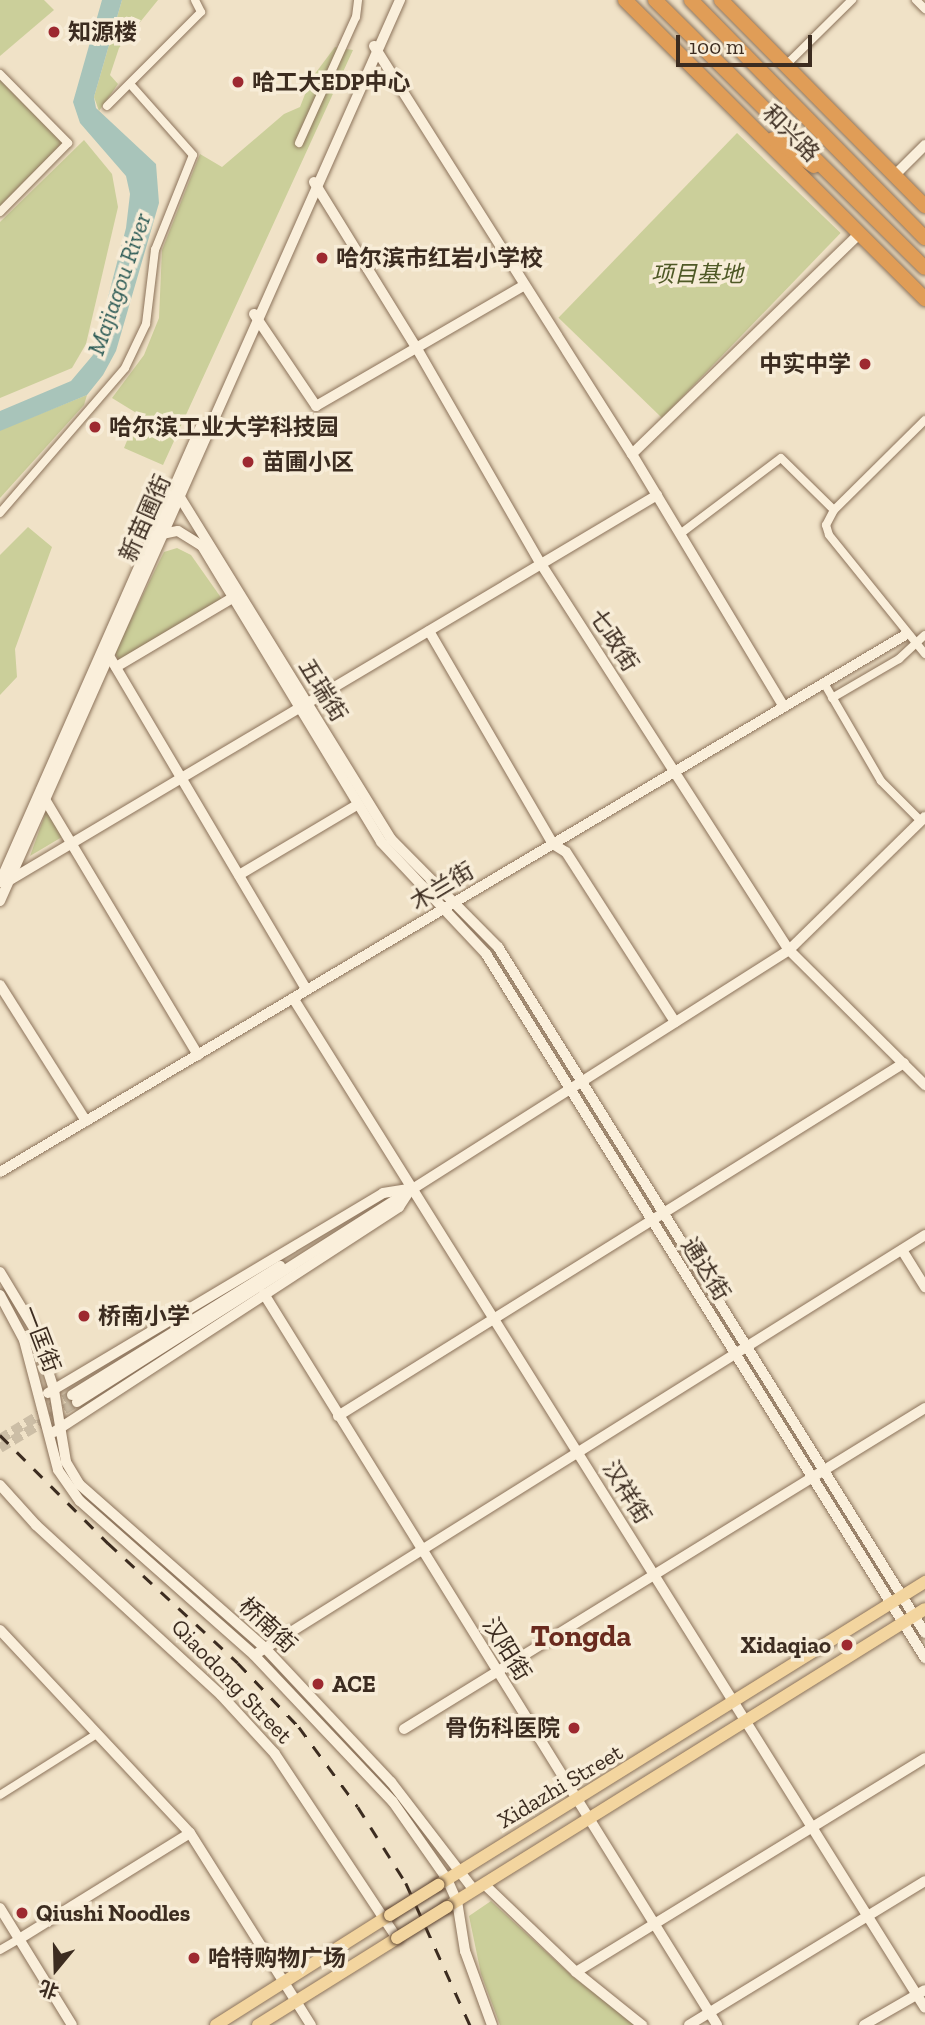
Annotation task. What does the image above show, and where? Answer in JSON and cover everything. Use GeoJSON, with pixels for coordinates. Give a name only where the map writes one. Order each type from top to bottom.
{"type":"FeatureCollection","features":[{"type":"Feature","properties":{"kind":"highway","name":"和兴路"},"geometry":{"type":"LineString","coordinates":[[625,0],[925,299]]}},
{"type":"Feature","properties":{"kind":"highway","name":"和兴路"},"geometry":{"type":"LineString","coordinates":[[655,0],[925,268]]}},
{"type":"Feature","properties":{"kind":"highway","name":"和兴路"},"geometry":{"type":"LineString","coordinates":[[691,0],[925,238]]}},
{"type":"Feature","properties":{"kind":"highway","name":"和兴路"},"geometry":{"type":"LineString","coordinates":[[721,0],[925,206]]}},
{"type":"Feature","properties":{"kind":"highway"},"geometry":{"type":"LineString","coordinates":[[737,45],[811,90]]}},
{"type":"Feature","properties":{"kind":"highway"},"geometry":{"type":"LineString","coordinates":[[745,120],[844,186]]}},
{"type":"Feature","properties":{"kind":"main road","name":"Xidazhi Street"},"geometry":{"type":"LineString","coordinates":[[216,2025],[925,1581]]}},
{"type":"Feature","properties":{"kind":"main road","name":"Xidazhi Street"},"geometry":{"type":"LineString","coordinates":[[258,2025],[920,1612]]}},
{"type":"Feature","properties":{"kind":"street"},"geometry":{"type":"LineString","coordinates":[[107,106],[201,12],[195,0]]}},
{"type":"Feature","properties":{"kind":"street"},"geometry":{"type":"LineString","coordinates":[[299,144],[355,17],[358,0]]}},
{"type":"Feature","properties":{"kind":"street","name":"新苗圃街"},"geometry":{"type":"LineString","coordinates":[[0,901],[3,883],[41,793],[315,184],[394,0]]}},
{"type":"Feature","properties":{"kind":"street","name":"新苗圃街"},"geometry":{"type":"LineString","coordinates":[[375,47],[400,0]]}},
{"type":"Feature","properties":{"kind":"street"},"geometry":{"type":"LineString","coordinates":[[786,65],[852,0]]}},
{"type":"Feature","properties":{"kind":"street"},"geometry":{"type":"LineString","coordinates":[[916,0],[925,9]]}},
{"type":"Feature","properties":{"kind":"street"},"geometry":{"type":"LineString","coordinates":[[375,47],[523,286],[632,454],[784,707]]}},
{"type":"Feature","properties":{"kind":"street"},"geometry":{"type":"LineString","coordinates":[[0,74],[68,143],[0,212]]}},
{"type":"Feature","properties":{"kind":"street"},"geometry":{"type":"LineString","coordinates":[[0,513],[125,368],[146,324],[155,250],[192,155],[130,84]]}},
{"type":"Feature","properties":{"kind":"street"},"geometry":{"type":"LineString","coordinates":[[896,174],[925,145]]}},
{"type":"Feature","properties":{"kind":"street","name":"七政街"},"geometry":{"type":"LineString","coordinates":[[315,184],[416,347],[541,564],[789,950],[925,1085]]}},
{"type":"Feature","properties":{"kind":"street"},"geometry":{"type":"LineString","coordinates":[[632,454],[859,234]]}},
{"type":"Feature","properties":{"kind":"street"},"geometry":{"type":"LineString","coordinates":[[255,317],[316,406],[523,286]]}},
{"type":"Feature","properties":{"kind":"street"},"geometry":{"type":"LineString","coordinates":[[925,420],[834,510],[826,525],[829,535],[905,635],[925,654]]}},
{"type":"Feature","properties":{"kind":"street"},"geometry":{"type":"LineString","coordinates":[[680,534],[781,458],[834,510]]}},
{"type":"Feature","properties":{"kind":"street","name":"新苗圃街"},"geometry":{"type":"LineString","coordinates":[[105,649],[162,534],[176,491]]}},
{"type":"Feature","properties":{"kind":"street","name":"五瑞街"},"geometry":{"type":"LineString","coordinates":[[176,491],[357,804],[390,854],[443,909]]}},
{"type":"Feature","properties":{"kind":"street"},"geometry":{"type":"LineString","coordinates":[[3,883],[657,495]]}},
{"type":"Feature","properties":{"kind":"street","name":"五瑞街"},"geometry":{"type":"LineString","coordinates":[[162,534],[178,531],[192,536],[391,839],[456,901]]}},
{"type":"Feature","properties":{"kind":"street"},"geometry":{"type":"LineString","coordinates":[[116,667],[232,598]]}},
{"type":"Feature","properties":{"kind":"street"},"geometry":{"type":"LineString","coordinates":[[429,631],[553,844],[566,852],[675,1021]]}},
{"type":"Feature","properties":{"kind":"street","name":"木兰街"},"geometry":{"type":"LineString","coordinates":[[0,1172],[905,635]]}},
{"type":"Feature","properties":{"kind":"street"},"geometry":{"type":"LineString","coordinates":[[832,698],[915,645],[925,635]]}},
{"type":"Feature","properties":{"kind":"street"},"geometry":{"type":"LineString","coordinates":[[105,649],[307,990]]}},
{"type":"Feature","properties":{"kind":"street"},"geometry":{"type":"LineString","coordinates":[[74,1398],[789,950],[923,819],[881,781],[824,683]]}},
{"type":"Feature","properties":{"kind":"street"},"geometry":{"type":"LineString","coordinates":[[41,793],[198,1055]]}},
{"type":"Feature","properties":{"kind":"street"},"geometry":{"type":"LineString","coordinates":[[239,875],[357,804]]}},
{"type":"Feature","properties":{"kind":"street","name":"通达街"},"geometry":{"type":"LineString","coordinates":[[456,901],[498,947],[903,1596],[920,1612],[925,1633]]}},
{"type":"Feature","properties":{"kind":"street","name":"通达街"},"geometry":{"type":"LineString","coordinates":[[443,909],[486,954],[925,1658]]}},
{"type":"Feature","properties":{"kind":"street"},"geometry":{"type":"LineString","coordinates":[[0,985],[86,1121]]}},
{"type":"Feature","properties":{"kind":"street","name":"汉祥街"},"geometry":{"type":"LineString","coordinates":[[293,998],[867,1916],[921,1993],[925,2008]]}},
{"type":"Feature","properties":{"kind":"street"},"geometry":{"type":"LineString","coordinates":[[338,1416],[904,1063]]}},
{"type":"Feature","properties":{"kind":"street"},"geometry":{"type":"LineString","coordinates":[[47,1438],[399,1207],[412,1188]]}},
{"type":"Feature","properties":{"kind":"street"},"geometry":{"type":"LineString","coordinates":[[40,1398],[383,1193],[412,1188]]}},
{"type":"Feature","properties":{"kind":"street"},"geometry":{"type":"LineString","coordinates":[[254,1655],[925,1235]]}},
{"type":"Feature","properties":{"kind":"street"},"geometry":{"type":"LineString","coordinates":[[901,1250],[925,1287]]}},
{"type":"Feature","properties":{"kind":"street","name":"一匡街"},"geometry":{"type":"LineString","coordinates":[[0,1272],[35,1330],[54,1390]]}},
{"type":"Feature","properties":{"kind":"street","name":"汉阳街"},"geometry":{"type":"LineString","coordinates":[[264,1294],[717,2025]]}},
{"type":"Feature","properties":{"kind":"street","name":"一匡街"},"geometry":{"type":"LineString","coordinates":[[0,1295],[24,1340],[40,1398]]}},
{"type":"Feature","properties":{"kind":"street","name":"桥南街"},"geometry":{"type":"LineString","coordinates":[[54,1390],[58,1429],[66,1462],[92,1498],[265,1648],[391,1782],[460,1870],[576,1972],[642,2025]]}},
{"type":"Feature","properties":{"kind":"street","name":"桥南街"},"geometry":{"type":"LineString","coordinates":[[40,1398],[47,1438],[58,1470],[80,1501],[254,1655],[372,1778],[442,1882],[452,1904],[465,1951],[492,2025]]}},
{"type":"Feature","properties":{"kind":"street"},"geometry":{"type":"LineString","coordinates":[[404,1729],[925,1408]]}},
{"type":"Feature","properties":{"kind":"street","name":"Qiaodong Street"},"geometry":{"type":"LineString","coordinates":[[0,1485],[36,1525],[221,1695],[275,1754],[387,1917],[397,1938]]}},
{"type":"Feature","properties":{"kind":"street"},"geometry":{"type":"LineString","coordinates":[[0,1630],[95,1735],[190,1833],[311,2025]]}},
{"type":"Feature","properties":{"kind":"street"},"geometry":{"type":"LineString","coordinates":[[0,1795],[95,1735]]}},
{"type":"Feature","properties":{"kind":"street"},"geometry":{"type":"LineString","coordinates":[[576,1972],[925,1758]]}},
{"type":"Feature","properties":{"kind":"street"},"geometry":{"type":"LineString","coordinates":[[0,1951],[190,1833]]}},
{"type":"Feature","properties":{"kind":"street"},"geometry":{"type":"LineString","coordinates":[[689,2025],[925,1881]]}},
{"type":"Feature","properties":{"kind":"street"},"geometry":{"type":"LineString","coordinates":[[0,1908],[72,2025]]}},
{"type":"Feature","properties":{"kind":"street"},"geometry":{"type":"LineString","coordinates":[[864,2025],[921,1993]]}},
{"type":"Feature","properties":{"kind":"green space"},"geometry":{"type":"Polygon","coordinates":[[[0,0],[44,0],[54,10],[0,56],[0,0]]]}},
{"type":"Feature","properties":{"kind":"green space"},"geometry":{"type":"Polygon","coordinates":[[[122,0],[158,0],[119,48],[110,75],[118,84],[99,111],[94,97],[122,0]]]}},
{"type":"Feature","properties":{"kind":"green space"},"geometry":{"type":"Polygon","coordinates":[[[335,47],[353,50],[163,465],[124,448],[138,414],[112,398],[144,355],[159,318],[162,250],[200,154],[222,167],[284,114],[300,107],[311,79],[335,47]]]}},
{"type":"Feature","properties":{"kind":"green space"},"geometry":{"type":"Polygon","coordinates":[[[0,80],[62,143],[0,207],[0,80]]]}},
{"type":"Feature","properties":{"kind":"green space","name":"项目基地"},"geometry":{"type":"Polygon","coordinates":[[[737,133],[841,233],[662,418],[558,318],[737,133]]]}},
{"type":"Feature","properties":{"kind":"green space"},"geometry":{"type":"Polygon","coordinates":[[[84,140],[112,174],[118,207],[86,344],[72,368],[0,398],[0,222],[84,140]]]}},
{"type":"Feature","properties":{"kind":"green space"},"geometry":{"type":"Polygon","coordinates":[[[87,395],[84,405],[0,498],[0,430],[87,395]]]}},
{"type":"Feature","properties":{"kind":"green space"},"geometry":{"type":"Polygon","coordinates":[[[28,527],[52,547],[15,649],[17,677],[0,695],[0,555],[28,527]]]}},
{"type":"Feature","properties":{"kind":"green space"},"geometry":{"type":"Polygon","coordinates":[[[177,548],[191,555],[222,599],[119,661],[115,652],[164,552],[177,548]]]}},
{"type":"Feature","properties":{"kind":"green space"},"geometry":{"type":"Polygon","coordinates":[[[47,809],[62,837],[30,856],[47,809]]]}},
{"type":"Feature","properties":{"kind":"green space"},"geometry":{"type":"Polygon","coordinates":[[[491,1901],[572,1976],[635,2025],[500,2025],[481,1974],[469,1916],[491,1901]]]}},
{"type":"Feature","properties":{"kind":"water","name":"Majiagou River"},"geometry":{"type":"Polygon","coordinates":[[[102,0],[122,0],[94,97],[96,108],[156,164],[159,203],[116,351],[103,375],[87,395],[0,431],[0,411],[71,381],[93,355],[126,228],[130,194],[126,176],[80,123],[73,102],[102,0]]]}},
{"type":"Feature","properties":{"kind":"tunnel"},"geometry":{"type":"LineString","coordinates":[[0,1439],[72,1395]]}},
{"type":"Feature","properties":{"kind":"tunnel"},"geometry":{"type":"LineString","coordinates":[[0,1448],[77,1402]]}},
{"type":"Feature","properties":{"kind":"railway"},"geometry":{"type":"LineString","coordinates":[[0,1435],[108,1543],[238,1663],[299,1727],[358,1807],[406,1883],[470,2025]]}},
{"type":"Feature","properties":{"kind":"place","name":"知源楼"},"geometry":{"type":"Point","coordinates":[54,32]}},
{"type":"Feature","properties":{"kind":"place","name":"哈工大EDP中心"},"geometry":{"type":"Point","coordinates":[238,82]}},
{"type":"Feature","properties":{"kind":"place","name":"哈尔滨市红岩小学校"},"geometry":{"type":"Point","coordinates":[322,258]}},
{"type":"Feature","properties":{"kind":"place","name":"中实中学"},"geometry":{"type":"Point","coordinates":[865,364]}},
{"type":"Feature","properties":{"kind":"place","name":"哈尔滨工业大学科技园"},"geometry":{"type":"Point","coordinates":[95,427]}},
{"type":"Feature","properties":{"kind":"place","name":"苗圃小区"},"geometry":{"type":"Point","coordinates":[248,462]}},
{"type":"Feature","properties":{"kind":"place","name":"桥南小学"},"geometry":{"type":"Point","coordinates":[84,1316]}},
{"type":"Feature","properties":{"kind":"place","name":"Xidaqiao"},"geometry":{"type":"Point","coordinates":[847,1645]}},
{"type":"Feature","properties":{"kind":"place","name":"ACE"},"geometry":{"type":"Point","coordinates":[318,1684]}},
{"type":"Feature","properties":{"kind":"place","name":"骨伤科医院"},"geometry":{"type":"Point","coordinates":[574,1728]}},
{"type":"Feature","properties":{"kind":"place","name":"Qiushi Noodles"},"geometry":{"type":"Point","coordinates":[22,1913]}},
{"type":"Feature","properties":{"kind":"place","name":"哈特购物广场"},"geometry":{"type":"Point","coordinates":[194,1958]}},
{"type":"Feature","properties":{"kind":"district","name":"Tongda"},"geometry":{"type":"Point","coordinates":[581,1636]}}]}
